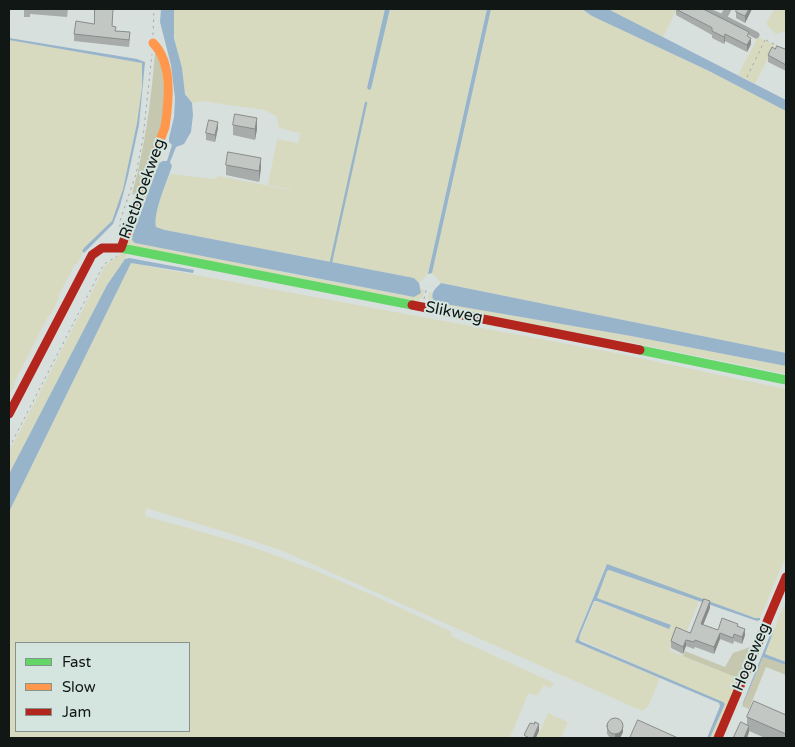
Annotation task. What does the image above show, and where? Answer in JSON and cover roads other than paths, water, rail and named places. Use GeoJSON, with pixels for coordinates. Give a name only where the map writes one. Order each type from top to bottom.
{"type":"FeatureCollection","features":[{"type":"Feature","properties":{"kind":"street"},"geometry":{"type":"LineString","coordinates":[[702,9],[756,35]]}},
{"type":"Feature","properties":{"kind":"street"},"geometry":{"type":"LineString","coordinates":[[723,18],[728,9]]}},
{"type":"Feature","properties":{"kind":"street","name":"Rietbroekweg"},"geometry":{"type":"LineString","coordinates":[[9,414],[92,254],[102,248],[121,248],[165,127],[168,110],[164,59],[158,46],[153,43]]}},
{"type":"Feature","properties":{"kind":"street","name":"Slikweg"},"geometry":{"type":"LineString","coordinates":[[121,248],[786,380]]}},
{"type":"Feature","properties":{"kind":"street","name":"Hogeweg"},"geometry":{"type":"LineString","coordinates":[[718,738],[786,576]]}},
{"type":"Feature","properties":{"kind":"water"},"geometry":{"type":"Polygon","coordinates":[[[161,9],[174,9],[174,38],[182,68],[185,94],[192,103],[193,115],[191,132],[184,144],[176,147],[170,162],[172,166],[158,205],[156,227],[414,278],[419,283],[421,293],[414,297],[135,243],[132,240],[159,163],[167,161],[172,145],[169,142],[169,138],[174,117],[175,98],[171,65],[160,22],[161,9]]]}},
{"type":"Feature","properties":{"kind":"water"},"geometry":{"type":"Polygon","coordinates":[[[385,9],[390,9],[371,89],[369,90],[367,88],[385,9]]]}},
{"type":"Feature","properties":{"kind":"water"},"geometry":{"type":"Polygon","coordinates":[[[487,9],[491,9],[432,273],[428,274],[487,9]]]}},
{"type":"Feature","properties":{"kind":"water"},"geometry":{"type":"Polygon","coordinates":[[[582,9],[608,9],[786,100],[786,111],[709,71],[592,16],[582,9]]]}},
{"type":"Feature","properties":{"kind":"water"},"geometry":{"type":"Polygon","coordinates":[[[9,38],[137,59],[145,62],[139,125],[120,206],[113,224],[84,253],[82,251],[84,248],[112,221],[123,189],[137,123],[142,87],[142,63],[9,40],[9,38]]]}},
{"type":"Feature","properties":{"kind":"water"},"geometry":{"type":"Polygon","coordinates":[[[129,258],[194,270],[193,273],[131,263],[9,512],[9,474],[107,285],[125,259],[129,258]]]}},
{"type":"Feature","properties":{"kind":"water"},"geometry":{"type":"Polygon","coordinates":[[[441,283],[786,353],[786,366],[631,336],[434,302],[433,293],[441,283]]]}},
{"type":"Feature","properties":{"kind":"water"},"geometry":{"type":"Polygon","coordinates":[[[607,564],[755,618],[760,618],[757,621],[609,570],[597,598],[671,625],[669,629],[594,601],[580,635],[580,641],[723,702],[725,704],[710,738],[707,738],[720,706],[719,703],[575,642],[607,564]]]}},
{"type":"Feature","properties":{"kind":"water"},"geometry":{"type":"Polygon","coordinates":[[[772,630],[774,630],[765,654],[786,662],[786,665],[763,657],[742,705],[772,630]]]}},
{"type":"Feature","properties":{"kind":"waterway"},"geometry":{"type":"LineString","coordinates":[[331,262],[366,103]]}}]}
